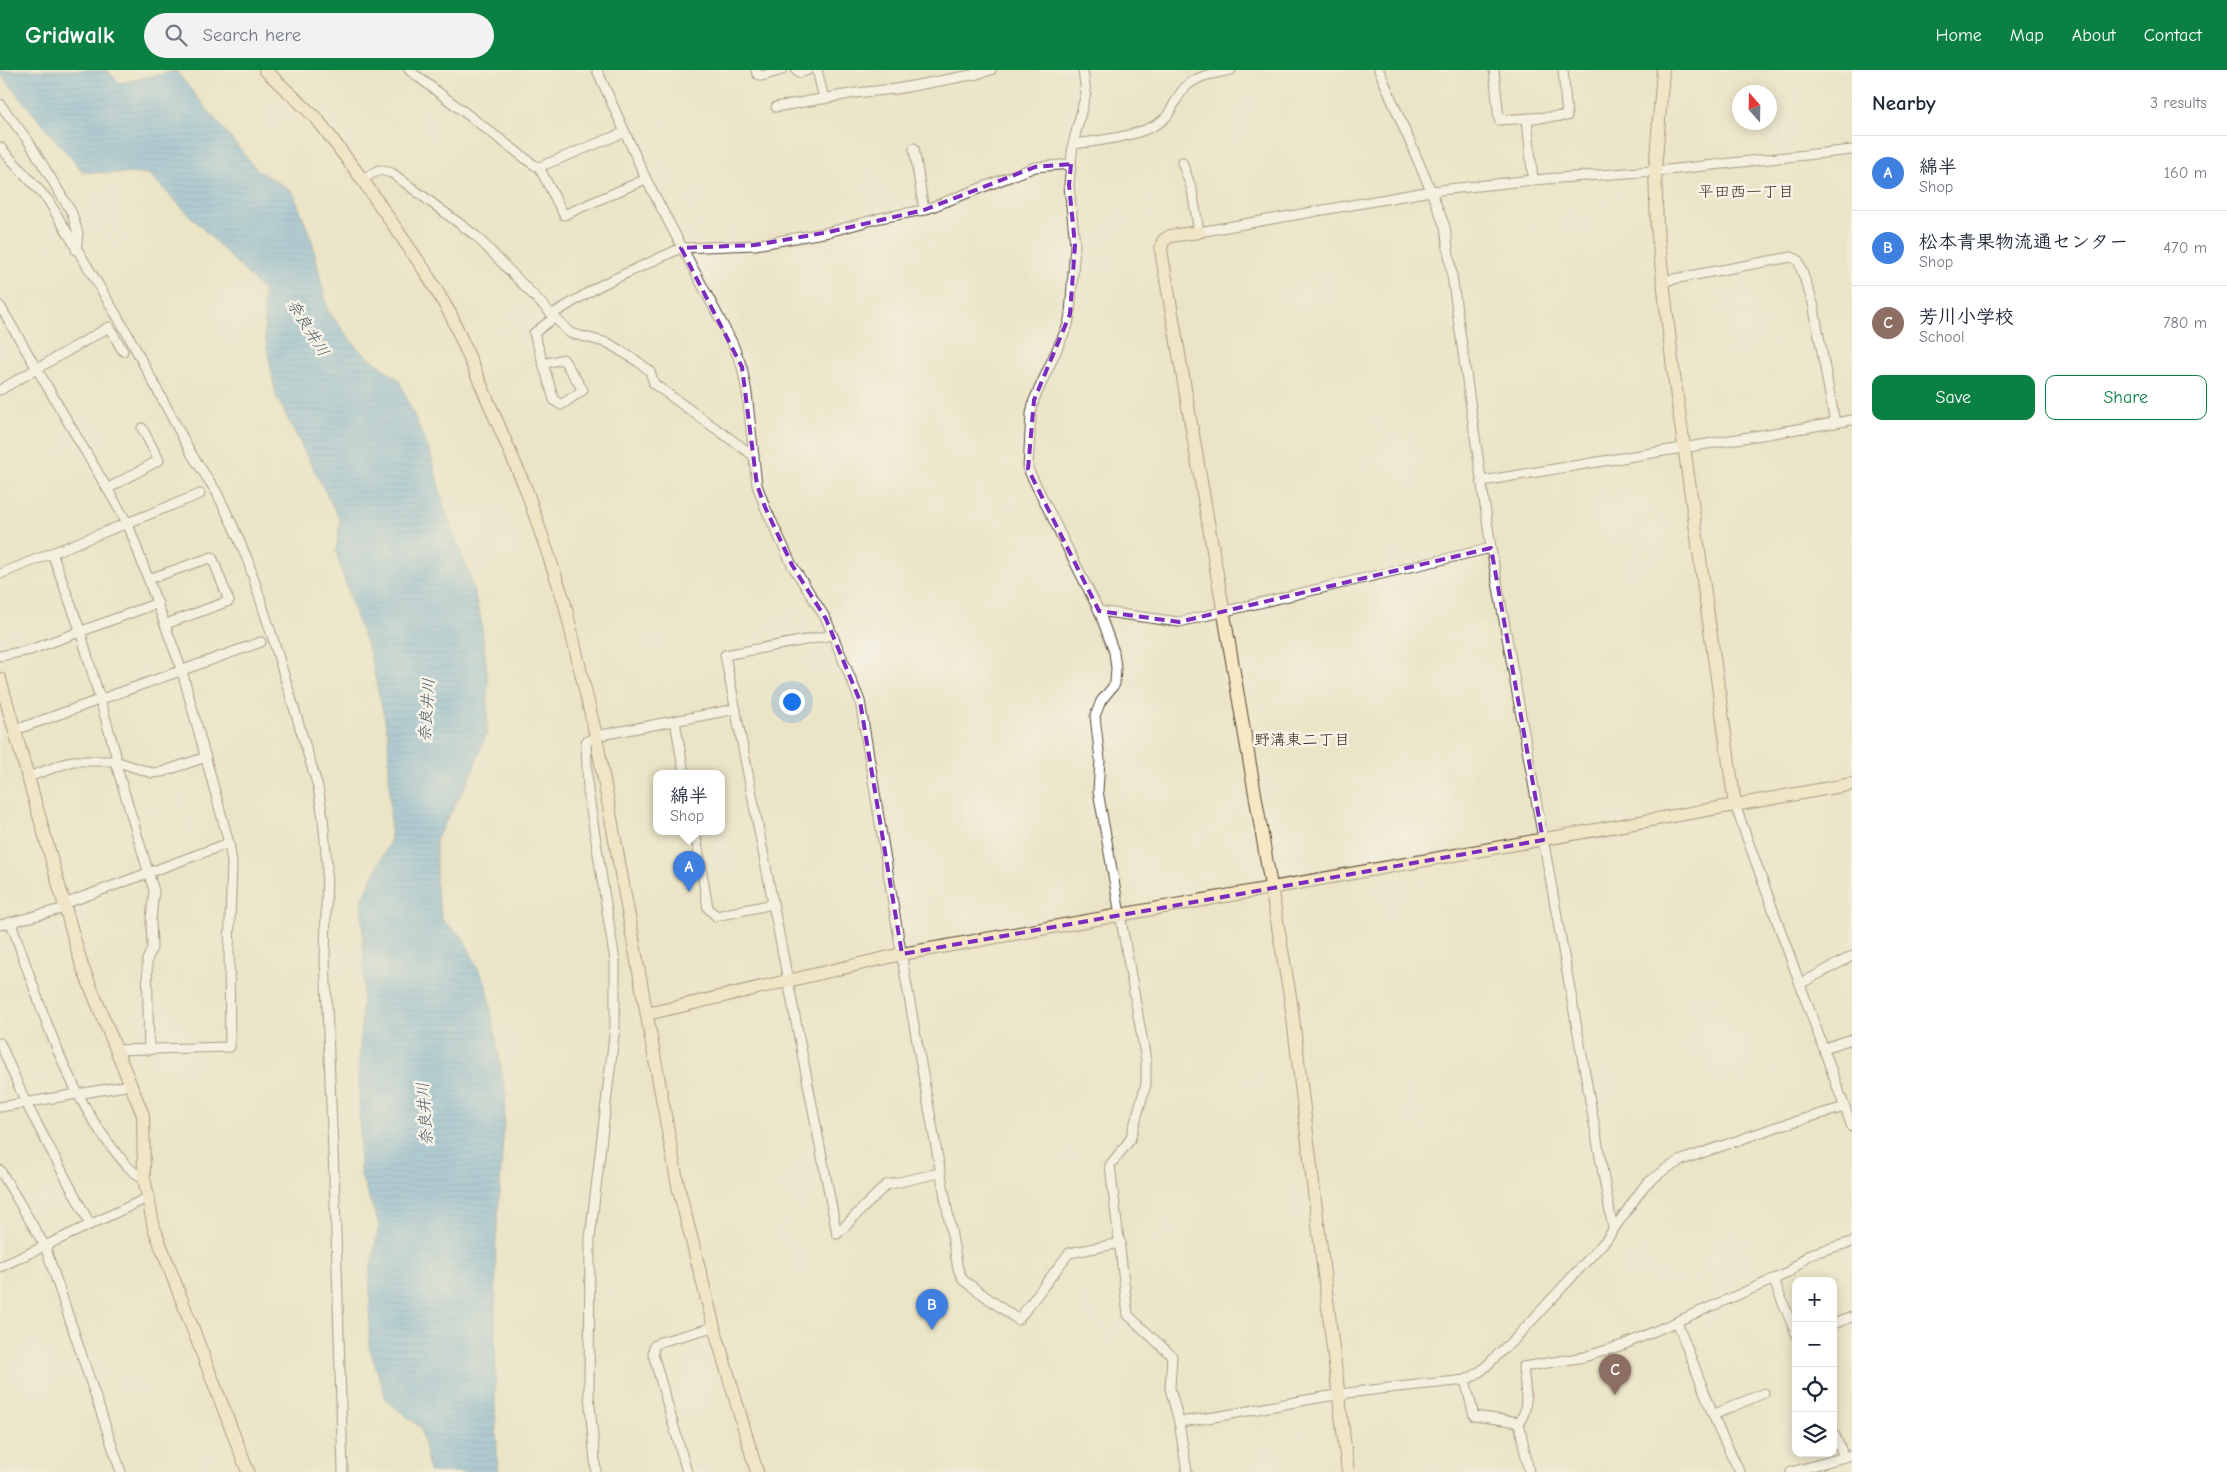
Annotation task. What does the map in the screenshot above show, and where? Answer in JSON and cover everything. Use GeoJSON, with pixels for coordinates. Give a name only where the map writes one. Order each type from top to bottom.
{"type":"FeatureCollection","features":[{"type":"Feature","properties":{"kind":"street"},"geometry":{"type":"LineString","coordinates":[[265,70],[317,119],[362,179],[425,272],[451,315],[498,420],[526,489],[564,601],[596,736],[678,1186],[714,1327],[756,1472]]}},
{"type":"Feature","properties":{"kind":"street"},"geometry":{"type":"LineString","coordinates":[[409,70],[539,167],[564,215],[646,179]]}},
{"type":"Feature","properties":{"kind":"street"},"geometry":{"type":"LineString","coordinates":[[597,70],[623,133],[681,248],[732,342],[742,367],[757,485],[792,565],[826,619],[860,700],[939,1173],[958,1269],[964,1280],[1018,1320],[1069,1253],[1121,1243]]}},
{"type":"Feature","properties":{"kind":"street"},"geometry":{"type":"LineString","coordinates":[[756,70],[757,74],[762,76],[782,70]]}},
{"type":"Feature","properties":{"kind":"street"},"geometry":{"type":"LineString","coordinates":[[796,70],[799,73],[808,70]]}},
{"type":"Feature","properties":{"kind":"street"},"geometry":{"type":"LineString","coordinates":[[817,70],[824,99]]}},
{"type":"Feature","properties":{"kind":"street"},"geometry":{"type":"LineString","coordinates":[[776,108],[896,89],[991,70]]}},
{"type":"Feature","properties":{"kind":"street"},"geometry":{"type":"LineString","coordinates":[[1083,70],[1086,93],[1073,144],[1069,185],[1075,246],[1070,314],[1068,325],[1034,400],[1031,414],[1028,469],[1098,611],[1114,652],[1115,684],[1100,702],[1095,716],[1100,760],[1098,791],[1146,1060],[1146,1084],[1130,1140],[1110,1165],[1121,1243],[1128,1315],[1172,1356],[1170,1388],[1179,1422],[1187,1472]]}},
{"type":"Feature","properties":{"kind":"street"},"geometry":{"type":"LineString","coordinates":[[1073,144],[1106,140],[1153,126],[1166,117],[1194,74],[1231,70]]}},
{"type":"Feature","properties":{"kind":"street"},"geometry":{"type":"LineString","coordinates":[[1379,70],[1431,191],[1444,227],[1491,548],[1613,1229]]}},
{"type":"Feature","properties":{"kind":"street"},"geometry":{"type":"LineString","coordinates":[[1494,70],[1499,120],[1567,116],[1564,70]]}},
{"type":"Feature","properties":{"kind":"street"},"geometry":{"type":"LineString","coordinates":[[1663,70],[1655,172],[1663,282],[1735,805],[1852,1127]]}},
{"type":"Feature","properties":{"kind":"street"},"geometry":{"type":"LineString","coordinates":[[0,104],[29,142],[72,213],[78,234],[76,250]]}},
{"type":"Feature","properties":{"kind":"street"},"geometry":{"type":"LineString","coordinates":[[1527,119],[1533,180]]}},
{"type":"Feature","properties":{"kind":"street"},"geometry":{"type":"LineString","coordinates":[[539,167],[623,133]]}},
{"type":"Feature","properties":{"kind":"street"},"geometry":{"type":"LineString","coordinates":[[0,147],[43,195],[127,333],[192,456],[216,491],[248,561],[318,787],[327,857],[324,959],[335,1200],[342,1472]]}},
{"type":"Feature","properties":{"kind":"street"},"geometry":{"type":"LineString","coordinates":[[914,148],[924,210]]}},
{"type":"Feature","properties":{"kind":"street"},"geometry":{"type":"LineString","coordinates":[[1348,1472],[1337,1394],[1291,1002],[1225,611],[1161,250],[1163,240],[1170,236],[1431,191],[1533,180],[1655,172],[1852,150]]}},
{"type":"Feature","properties":{"kind":"street"},"geometry":{"type":"LineString","coordinates":[[1182,162],[1192,190],[1199,232]]}},
{"type":"Feature","properties":{"kind":"street"},"geometry":{"type":"LineString","coordinates":[[544,364],[563,359],[583,390],[560,405],[554,400],[534,333],[552,317],[602,285],[681,248],[755,245],[829,232],[880,218],[924,210],[1035,166],[1071,164]]}},
{"type":"Feature","properties":{"kind":"street"},"geometry":{"type":"LineString","coordinates":[[362,179],[379,170],[392,173],[476,236],[522,282],[552,317],[570,333],[608,343],[637,361],[650,371],[654,384],[754,456]]}},
{"type":"Feature","properties":{"kind":"street"},"geometry":{"type":"LineString","coordinates":[[1663,282],[1791,257],[1798,260],[1813,303],[1835,423]]}},
{"type":"Feature","properties":{"kind":"street"},"geometry":{"type":"LineString","coordinates":[[0,306],[128,524],[182,671],[230,843],[232,862],[229,950],[230,1047],[116,1050]]}},
{"type":"Feature","properties":{"kind":"street"},"geometry":{"type":"LineString","coordinates":[[0,390],[109,326],[123,351]]}},
{"type":"Feature","properties":{"kind":"street"},"geometry":{"type":"LineString","coordinates":[[1482,480],[1852,420]]}},
{"type":"Feature","properties":{"kind":"street"},"geometry":{"type":"LineString","coordinates":[[107,489],[159,460],[142,428]]}},
{"type":"Feature","properties":{"kind":"street"},"geometry":{"type":"LineString","coordinates":[[0,574],[200,494]]}},
{"type":"Feature","properties":{"kind":"street"},"geometry":{"type":"LineString","coordinates":[[1098,611],[1179,622],[1491,548]]}},
{"type":"Feature","properties":{"kind":"street"},"geometry":{"type":"LineString","coordinates":[[52,553],[80,630],[116,755],[115,761],[154,891],[151,918],[152,948],[147,960],[149,1050]]}},
{"type":"Feature","properties":{"kind":"street"},"geometry":{"type":"LineString","coordinates":[[149,580],[212,557],[229,601],[166,624]]}},
{"type":"Feature","properties":{"kind":"street"},"geometry":{"type":"LineString","coordinates":[[0,656],[30,650],[80,630],[158,603]]}},
{"type":"Feature","properties":{"kind":"street"},"geometry":{"type":"LineString","coordinates":[[832,635],[725,655],[837,1234],[886,1185],[939,1173]]}},
{"type":"Feature","properties":{"kind":"street"},"geometry":{"type":"LineString","coordinates":[[16,730],[261,642]]}},
{"type":"Feature","properties":{"kind":"street"},"geometry":{"type":"LineString","coordinates":[[0,679],[82,966],[131,1085],[144,1125],[144,1178],[154,1228],[248,1472]]}},
{"type":"Feature","properties":{"kind":"street"},"geometry":{"type":"LineString","coordinates":[[596,1472],[589,1394],[590,1238],[615,1027],[615,960],[588,791],[586,742],[596,736],[736,708]]}},
{"type":"Feature","properties":{"kind":"street"},"geometry":{"type":"LineString","coordinates":[[675,721],[683,770]]}},
{"type":"Feature","properties":{"kind":"street"},"geometry":{"type":"LineString","coordinates":[[28,777],[72,761],[115,761],[152,773],[162,772],[206,757]]}},
{"type":"Feature","properties":{"kind":"street"},"geometry":{"type":"LineString","coordinates":[[647,1014],[902,954],[1852,784]]}},
{"type":"Feature","properties":{"kind":"street"},"geometry":{"type":"LineString","coordinates":[[695,835],[708,908],[716,916],[773,904]]}},
{"type":"Feature","properties":{"kind":"street"},"geometry":{"type":"LineString","coordinates":[[0,925],[65,906],[230,843]]}},
{"type":"Feature","properties":{"kind":"street"},"geometry":{"type":"LineString","coordinates":[[11,923],[77,1094],[96,1128],[133,1173],[144,1178]]}},
{"type":"Feature","properties":{"kind":"street"},"geometry":{"type":"LineString","coordinates":[[1800,984],[1852,956]]}},
{"type":"Feature","properties":{"kind":"street"},"geometry":{"type":"LineString","coordinates":[[1824,1048],[1852,1039]]}},
{"type":"Feature","properties":{"kind":"street"},"geometry":{"type":"LineString","coordinates":[[0,1043],[26,1103],[90,1224]]}},
{"type":"Feature","properties":{"kind":"street"},"geometry":{"type":"LineString","coordinates":[[0,1107],[131,1085]]}},
{"type":"Feature","properties":{"kind":"street"},"geometry":{"type":"LineString","coordinates":[[1179,1422],[1222,1417],[1337,1394],[1465,1380],[1484,1369],[1498,1351],[1513,1341],[1606,1240],[1646,1185],[1664,1170],[1682,1160],[1779,1126],[1845,1108]]}},
{"type":"Feature","properties":{"kind":"street"},"geometry":{"type":"LineString","coordinates":[[0,1170],[45,1246],[122,1472]]}},
{"type":"Feature","properties":{"kind":"street"},"geometry":{"type":"LineString","coordinates":[[0,1267],[147,1198]]}},
{"type":"Feature","properties":{"kind":"street"},"geometry":{"type":"LineString","coordinates":[[1519,1422],[1524,1416],[1526,1404],[1523,1367],[1584,1357],[1623,1345],[1788,1272],[1810,1254],[1852,1242]]}},
{"type":"Feature","properties":{"kind":"street"},"geometry":{"type":"LineString","coordinates":[[1773,1279],[1792,1324]]}},
{"type":"Feature","properties":{"kind":"street"},"geometry":{"type":"LineString","coordinates":[[1837,1323],[1852,1317]]}},
{"type":"Feature","properties":{"kind":"street"},"geometry":{"type":"LineString","coordinates":[[1678,1322],[1713,1415],[1740,1472]]}},
{"type":"Feature","properties":{"kind":"street"},"geometry":{"type":"LineString","coordinates":[[687,1472],[653,1354],[654,1346],[660,1342],[714,1327]]}},
{"type":"Feature","properties":{"kind":"street"},"geometry":{"type":"LineString","coordinates":[[1465,1380],[1474,1416],[1519,1422]]}},
{"type":"Feature","properties":{"kind":"street"},"geometry":{"type":"LineString","coordinates":[[1713,1415],[1764,1393]]}},
{"type":"Feature","properties":{"kind":"street"},"geometry":{"type":"LineString","coordinates":[[1519,1422],[1529,1472]]}},
{"type":"Feature","properties":{"kind":"street"},"geometry":{"type":"LineString","coordinates":[[1791,1472],[1848,1456],[1837,1438]]}},
{"type":"Feature","properties":{"kind":"highlighted area"},"geometry":{"type":"Polygon","coordinates":[[[1071,164],[1069,185],[1075,245],[1070,314],[1034,400],[1028,469],[1099,611],[1179,622],[1491,548],[1543,840],[902,954],[860,701],[826,619],[792,565],[765,507],[757,485],[742,367],[681,248],[755,245],[829,232],[924,210],[1035,167],[1071,164]]]}},
{"type":"Feature","properties":{"kind":"water","name":"奈良井川"},"geometry":{"type":"Polygon","coordinates":[[[0,70],[107,70],[119,83],[176,71],[256,169],[293,192],[312,241],[328,311],[358,349],[399,380],[431,455],[444,507],[468,570],[481,619],[488,681],[487,732],[471,776],[436,839],[436,886],[442,920],[462,936],[487,987],[506,1095],[496,1243],[495,1401],[498,1472],[429,1472],[421,1428],[387,1401],[369,1347],[370,1271],[379,1225],[360,1173],[359,1065],[364,974],[362,900],[391,839],[388,734],[370,654],[357,620],[336,552],[340,520],[276,396],[265,337],[263,290],[149,174],[83,172],[0,74],[0,70]]]}},
{"type":"Feature","properties":{"kind":"place","name":"綿半"},"geometry":{"type":"Point","coordinates":[689,892]}},
{"type":"Feature","properties":{"kind":"place","name":"松本青果物流通センター"},"geometry":{"type":"Point","coordinates":[932,1330]}},
{"type":"Feature","properties":{"kind":"place","name":"芳川小学校"},"geometry":{"type":"Point","coordinates":[1615,1395]}},
{"type":"Feature","properties":{"kind":"district","name":"平田西一丁目"},"geometry":{"type":"Point","coordinates":[1746,192]}},
{"type":"Feature","properties":{"kind":"district","name":"野溝東二丁目"},"geometry":{"type":"Point","coordinates":[1302,740]}}]}
